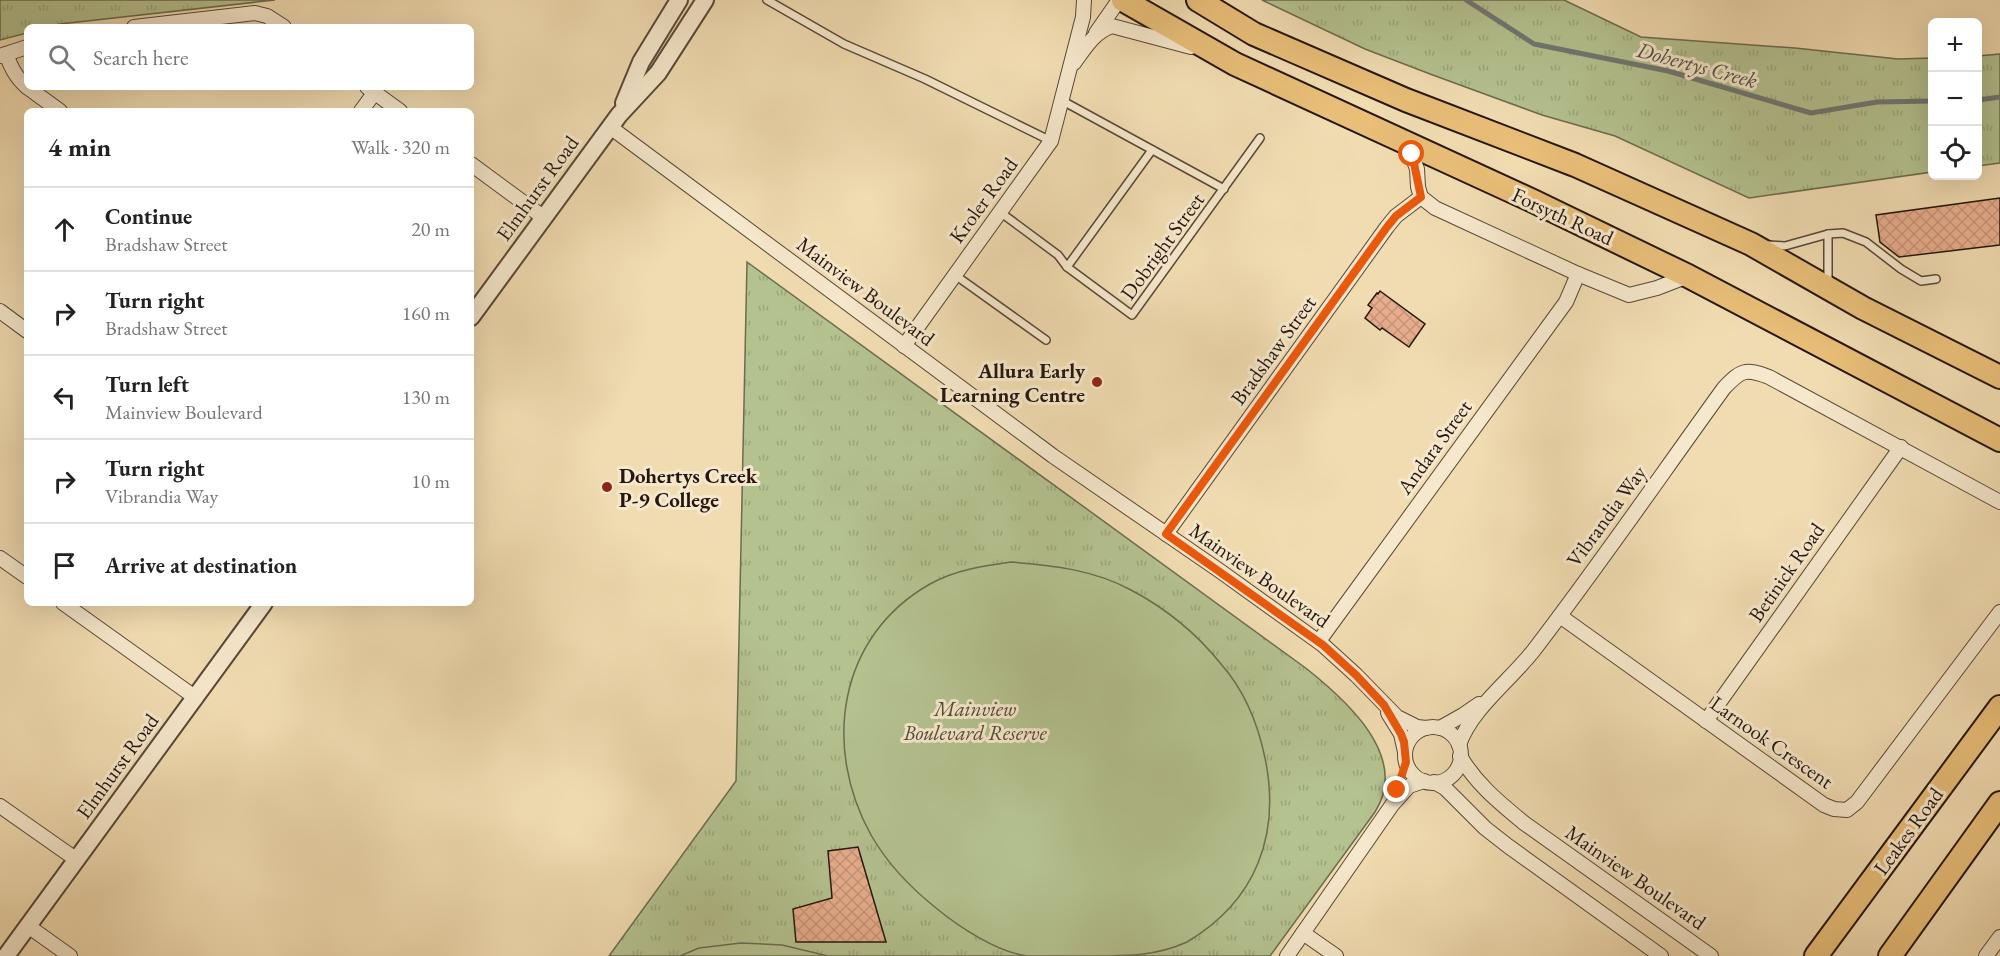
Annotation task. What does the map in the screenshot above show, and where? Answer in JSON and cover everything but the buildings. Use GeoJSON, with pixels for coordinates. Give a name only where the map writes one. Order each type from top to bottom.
{"type":"FeatureCollection","features":[{"type":"Feature","properties":{"kind":"highway","name":"Forsyth Road"},"geometry":{"type":"LineString","coordinates":[[1121,0],[1235,64],[1533,201],[1688,276],[2000,440]]}},
{"type":"Feature","properties":{"kind":"highway"},"geometry":{"type":"LineString","coordinates":[[1198,0],[1254,34],[1406,100],[1575,165],[1751,244],[1828,288],[2000,377]]}},
{"type":"Feature","properties":{"kind":"highway","name":"Leakes Road"},"geometry":{"type":"LineString","coordinates":[[1816,956],[2000,707]]}},
{"type":"Feature","properties":{"kind":"highway"},"geometry":{"type":"LineString","coordinates":[[1890,956],[2000,803]]}},
{"type":"Feature","properties":{"kind":"street","name":"Elmhurst Road"},"geometry":{"type":"LineString","coordinates":[[614,121],[641,62],[678,0]]}},
{"type":"Feature","properties":{"kind":"street","name":"Elmhurst Road"},"geometry":{"type":"LineString","coordinates":[[474,312],[614,121],[658,73],[705,0]]}},
{"type":"Feature","properties":{"kind":"street","name":"Kroler Road"},"geometry":{"type":"LineString","coordinates":[[904,346],[1051,141],[1083,16],[1084,0]]}},
{"type":"Feature","properties":{"kind":"street"},"geometry":{"type":"LineString","coordinates":[[1071,67],[1121,0]]}},
{"type":"Feature","properties":{"kind":"street"},"geometry":{"type":"LineString","coordinates":[[160,24],[255,13],[267,16],[279,24]]}},
{"type":"Feature","properties":{"kind":"street"},"geometry":{"type":"LineString","coordinates":[[1094,36],[1102,29],[1112,26],[1192,47],[1235,64]]}},
{"type":"Feature","properties":{"kind":"street"},"geometry":{"type":"LineString","coordinates":[[24,48],[3,55],[24,84]]}},
{"type":"Feature","properties":{"kind":"street"},"geometry":{"type":"LineString","coordinates":[[31,90],[56,108]]}},
{"type":"Feature","properties":{"kind":"street"},"geometry":{"type":"LineString","coordinates":[[362,108],[371,90],[396,108]]}},
{"type":"Feature","properties":{"kind":"street","name":"Mainview Boulevard"},"geometry":{"type":"LineString","coordinates":[[614,121],[904,346],[1053,456],[1318,641],[1356,675],[1397,717],[1417,727],[1433,728]]}},
{"type":"Feature","properties":{"kind":"street"},"geometry":{"type":"LineString","coordinates":[[1408,145],[1417,169],[1421,197],[1435,208],[1629,295],[1657,288],[1688,276]]}},
{"type":"Feature","properties":{"kind":"street"},"geometry":{"type":"LineString","coordinates":[[474,166],[543,217]]}},
{"type":"Feature","properties":{"kind":"street","name":"Bradshaw Street"},"geometry":{"type":"LineString","coordinates":[[1166,534],[1387,227],[1396,216],[1421,197]]}},
{"type":"Feature","properties":{"kind":"street","name":"Andara Street"},"geometry":{"type":"LineString","coordinates":[[1318,641],[1566,303],[1578,274]]}},
{"type":"Feature","properties":{"kind":"street"},"geometry":{"type":"LineString","coordinates":[[0,311],[24,329]]}},
{"type":"Feature","properties":{"kind":"street","name":"Vibrandia Way"},"geometry":{"type":"LineString","coordinates":[[1460,750],[1471,722],[1528,658],[1724,388],[1742,372],[1752,371],[1768,377],[1901,447]]}},
{"type":"Feature","properties":{"kind":"street"},"geometry":{"type":"LineString","coordinates":[[1901,447],[2000,502]]}},
{"type":"Feature","properties":{"kind":"street","name":"Betinick Road"},"geometry":{"type":"LineString","coordinates":[[1706,721],[1901,447]]}},
{"type":"Feature","properties":{"kind":"street"},"geometry":{"type":"LineString","coordinates":[[0,558],[24,571]]}},
{"type":"Feature","properties":{"kind":"street"},"geometry":{"type":"LineString","coordinates":[[67,606],[196,698]]}},
{"type":"Feature","properties":{"kind":"street","name":"Elmhurst Road"},"geometry":{"type":"LineString","coordinates":[[6,956],[262,606]]}},
{"type":"Feature","properties":{"kind":"street","name":"Larnook Crescent"},"geometry":{"type":"LineString","coordinates":[[1560,616],[1824,805],[1847,810],[1857,802],[2000,612]]}},
{"type":"Feature","properties":{"kind":"street","name":"Vibrandia Way"},"geometry":{"type":"LineString","coordinates":[[1433,728],[1463,715],[1503,685]]}},
{"type":"Feature","properties":{"kind":"street","name":"Mainview Boulevard"},"geometry":{"type":"LineString","coordinates":[[1384,705],[1401,734],[1405,757]]}},
{"type":"Feature","properties":{"kind":"street"},"geometry":{"type":"LineString","coordinates":[[1287,956],[1392,805],[1409,786],[1444,780],[1458,766],[1460,750],[1449,732],[1433,728],[1412,736],[1392,805]]}},
{"type":"Feature","properties":{"kind":"street","name":"Mainview Boulevard"},"geometry":{"type":"LineString","coordinates":[[1460,750],[1472,776],[1502,805],[1711,956]]}},
{"type":"Feature","properties":{"kind":"street"},"geometry":{"type":"LineString","coordinates":[[1405,757],[1413,774],[1445,788],[1485,828],[1508,846],[1661,956]]}},
{"type":"Feature","properties":{"kind":"street"},"geometry":{"type":"LineString","coordinates":[[0,806],[77,860]]}},
{"type":"Feature","properties":{"kind":"street"},"geometry":{"type":"LineString","coordinates":[[28,926],[70,956]]}},
{"type":"Feature","properties":{"kind":"street"},"geometry":{"type":"LineString","coordinates":[[1303,933],[1336,956]]}},
{"type":"Feature","properties":{"kind":"street"},"geometry":{"type":"LineString","coordinates":[[1986,956],[2000,937]]}},
{"type":"Feature","properties":{"kind":"lane"},"geometry":{"type":"LineString","coordinates":[[767,0],[844,44],[925,79],[1051,141]]}},
{"type":"Feature","properties":{"kind":"lane","name":"Dobright Street"},"geometry":{"type":"LineString","coordinates":[[1061,100],[1224,189]]}},
{"type":"Feature","properties":{"kind":"lane","name":"Dobright Street"},"geometry":{"type":"LineString","coordinates":[[1000,212],[1058,255],[1067,267],[1132,315],[1260,138]]}},
{"type":"Feature","properties":{"kind":"lane"},"geometry":{"type":"LineString","coordinates":[[1067,267],[1152,150]]}},
{"type":"Feature","properties":{"kind":"lane"},"geometry":{"type":"LineString","coordinates":[[1751,244],[1785,246],[1828,234],[1843,233],[1866,242],[1900,269],[1921,281],[1936,279]]}},
{"type":"Feature","properties":{"kind":"lane"},"geometry":{"type":"LineString","coordinates":[[1828,234],[1828,288]]}},
{"type":"Feature","properties":{"kind":"lane"},"geometry":{"type":"LineString","coordinates":[[955,275],[1046,340]]}},
{"type":"Feature","properties":{"kind":"green space"},"geometry":{"type":"Polygon","coordinates":[[[0,0],[275,0],[60,24],[24,24],[24,34],[0,40],[0,0]]]}},
{"type":"Feature","properties":{"kind":"green space"},"geometry":{"type":"Polygon","coordinates":[[[1262,0],[1564,0],[1641,37],[1795,48],[1898,59],[1928,58],[1928,173],[1749,198],[1615,136],[1542,115],[1365,49],[1262,0]]]}},
{"type":"Feature","properties":{"kind":"green space"},"geometry":{"type":"Polygon","coordinates":[[[2000,54],[2000,163],[1982,165],[1982,72],[1982,56],[2000,54]]]}},
{"type":"Feature","properties":{"kind":"green space","name":"Mainview Boulevard Reserve"},"geometry":{"type":"Polygon","coordinates":[[[747,262],[1307,669],[1339,697],[1369,732],[1379,751],[1385,771],[1384,791],[1375,812],[1270,956],[609,956],[736,781],[747,262]]]}},
{"type":"Feature","properties":{"kind":"green space"},"geometry":{"type":"Polygon","coordinates":[[[1011,562],[1088,573],[1117,583],[1144,597],[1180,622],[1202,642],[1237,685],[1249,708],[1262,745],[1269,786],[1266,839],[1258,864],[1231,907],[1187,942],[1153,953],[1130,955],[1027,956],[1015,954],[979,938],[936,908],[900,875],[871,835],[856,801],[847,766],[844,731],[848,696],[858,663],[875,633],[899,606],[930,584],[959,572],[1011,562]]]}},
{"type":"Feature","properties":{"kind":"green space"},"geometry":{"type":"Polygon","coordinates":[[[741,943],[782,945],[828,956],[680,956],[699,948],[741,943]]]}},
{"type":"Feature","properties":{"kind":"waterway","name":"Dohertys Creek"},"geometry":{"type":"LineString","coordinates":[[1466,0],[1534,44],[1668,71],[1811,113],[1877,102],[1928,101]]}},
{"type":"Feature","properties":{"kind":"waterway","name":"Dohertys Creek"},"geometry":{"type":"LineString","coordinates":[[1982,99],[2000,97]]}},
{"type":"Feature","properties":{"kind":"place","name":"Allura Early Learning Centre"},"geometry":{"type":"Point","coordinates":[1097,382]}},
{"type":"Feature","properties":{"kind":"place","name":"Dohertys Creek P-9 College"},"geometry":{"type":"Point","coordinates":[607,487]}},
{"type":"Feature","properties":{"kind":"route"},"geometry":{"type":"LineString","coordinates":[[1397,790],[1406,762],[1404,742],[1384,705],[1323,645],[1166,534],[1387,227],[1406,207],[1421,197],[1417,169],[1412,154]]}}]}
